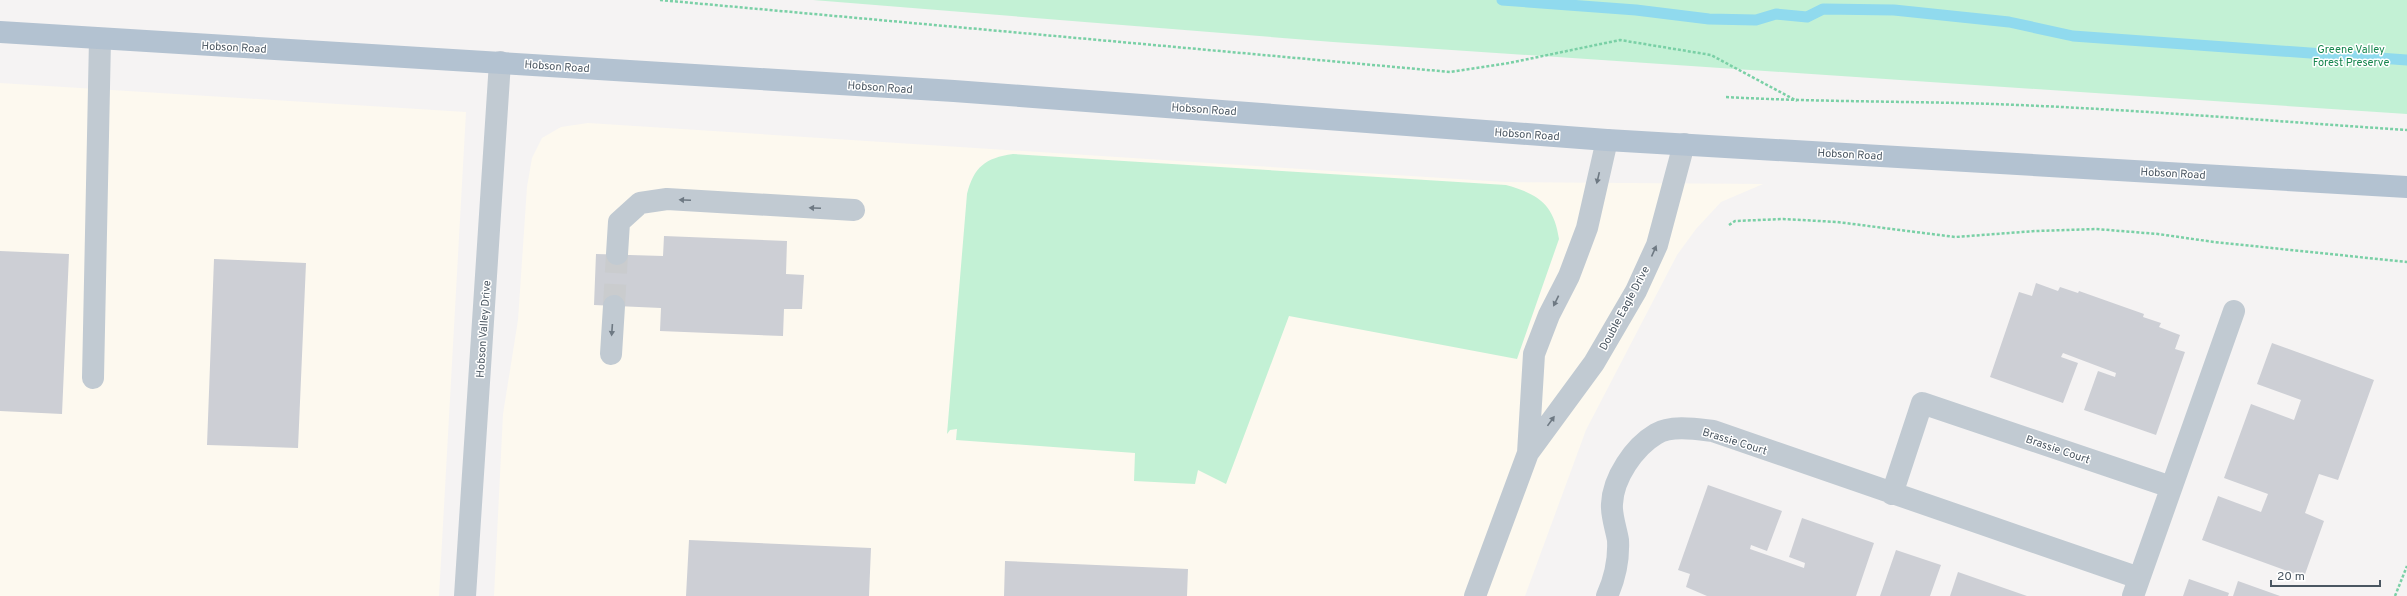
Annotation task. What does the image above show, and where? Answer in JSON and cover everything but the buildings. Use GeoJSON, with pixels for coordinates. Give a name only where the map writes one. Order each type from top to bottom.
{"type":"FeatureCollection","features":[{"type":"Feature","properties":{"kind":"main road","name":"Hobson Road"},"geometry":{"type":"LineString","coordinates":[[0,32],[500,62],[1244,112],[1607,140],[2407,187]]}},
{"type":"Feature","properties":{"kind":"street"},"geometry":{"type":"LineString","coordinates":[[93,378],[100,39]]}},
{"type":"Feature","properties":{"kind":"street","name":"Hobson Valley Drive"},"geometry":{"type":"LineString","coordinates":[[465,596],[500,62]]}},
{"type":"Feature","properties":{"kind":"street","name":"Double Eagle Drive"},"geometry":{"type":"LineString","coordinates":[[1528,453],[1534,354],[1549,315],[1569,276],[1586,228],[1607,140]]}},
{"type":"Feature","properties":{"kind":"street","name":"Double Eagle Drive"},"geometry":{"type":"LineString","coordinates":[[1475,596],[1528,453],[1594,363],[1636,291],[1656,245],[1684,144]]}},
{"type":"Feature","properties":{"kind":"street"},"geometry":{"type":"LineString","coordinates":[[617,254],[619,222],[640,203],[667,199],[854,210]]}},
{"type":"Feature","properties":{"kind":"street"},"geometry":{"type":"LineString","coordinates":[[611,354],[614,306]]}},
{"type":"Feature","properties":{"kind":"street","name":"Brassie Court"},"geometry":{"type":"LineString","coordinates":[[1607,596],[1615,577],[1618,541],[1612,504],[1618,476],[1636,452],[1657,433],[1685,427],[1713,432],[1892,494],[2136,587],[2234,311]]}},
{"type":"Feature","properties":{"kind":"street","name":"Brassie Court"},"geometry":{"type":"LineString","coordinates":[[1892,494],[1922,403],[2172,487]]}},
{"type":"Feature","properties":{"kind":"path"},"geometry":{"type":"LineString","coordinates":[[660,0],[1450,72],[1509,63],[1620,40],[1711,55],[1797,101]]}},
{"type":"Feature","properties":{"kind":"path"},"geometry":{"type":"LineString","coordinates":[[1726,97],[1797,101],[1994,104],[2223,116],[2407,130]]}},
{"type":"Feature","properties":{"kind":"path"},"geometry":{"type":"LineString","coordinates":[[1729,225],[1735,221],[1783,219],[1837,222],[1955,237],[2036,231],[2096,229],[2158,234],[2214,242],[2407,262]]}},
{"type":"Feature","properties":{"kind":"path"},"geometry":{"type":"LineString","coordinates":[[2395,596],[2407,566]]}},
{"type":"Feature","properties":{"kind":"shaded area"},"geometry":{"type":"Polygon","coordinates":[[[0,83],[466,112],[439,596],[0,596],[0,83]]]}},
{"type":"Feature","properties":{"kind":"shaded area"},"geometry":{"type":"Polygon","coordinates":[[[588,123],[1505,182],[1763,184],[1721,202],[1696,229],[1677,255],[1586,430],[1525,596],[494,596],[503,414],[518,320],[527,187],[532,158],[542,138],[561,127],[588,123]]]}},
{"type":"Feature","properties":{"kind":"green space","name":"Greene Valley Forest Preserve"},"geometry":{"type":"Polygon","coordinates":[[[813,0],[2407,0],[2407,114],[1333,42],[813,0]]]}},
{"type":"Feature","properties":{"kind":"green space"},"geometry":{"type":"Polygon","coordinates":[[[1013,154],[1506,185],[1528,192],[1549,209],[1557,227],[1559,239],[1517,359],[1289,316],[1226,484],[1198,470],[1195,484],[1134,481],[1135,453],[956,440],[957,429],[950,430],[947,434],[967,194],[973,177],[982,165],[995,158],[1013,154]]]}},
{"type":"Feature","properties":{"kind":"waterway"},"geometry":{"type":"LineString","coordinates":[[1502,0],[1636,10],[1709,19],[1756,20],[1776,14],[1807,17],[1823,9],[1894,10],[2009,22],[2073,36],[2407,60]]}},
{"type":"Feature","properties":{"kind":"tunnel"},"geometry":{"type":"LineString","coordinates":[[614,306],[617,254]]}}]}
